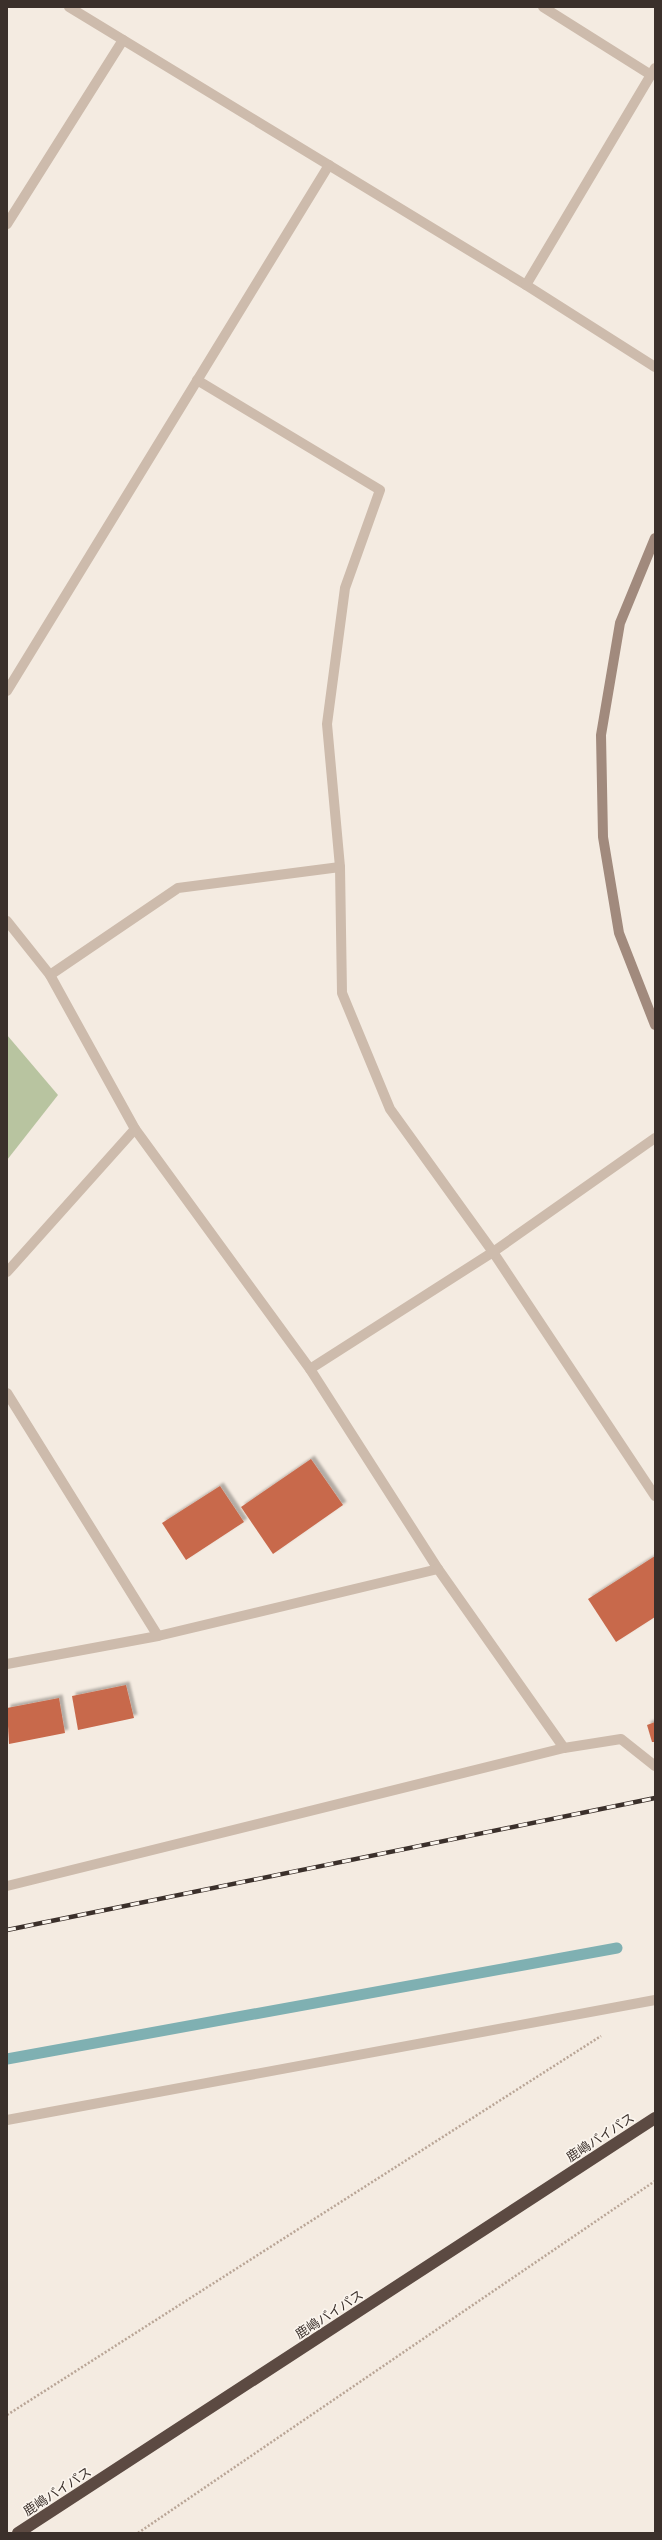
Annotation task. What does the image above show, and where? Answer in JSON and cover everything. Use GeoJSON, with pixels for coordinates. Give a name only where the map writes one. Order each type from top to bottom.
{"type":"FeatureCollection","features":[{"type":"Feature","properties":{"kind":"highway","name":"鹿嶋バイパス"},"geometry":{"type":"LineString","coordinates":[[18,2533],[655,2118]]}},
{"type":"Feature","properties":{"kind":"street"},"geometry":{"type":"LineString","coordinates":[[69,7],[526,285],[655,367]]}},
{"type":"Feature","properties":{"kind":"street"},"geometry":{"type":"LineString","coordinates":[[526,285],[653,72],[543,7]]}},
{"type":"Feature","properties":{"kind":"street"},"geometry":{"type":"LineString","coordinates":[[7,224],[123,40]]}},
{"type":"Feature","properties":{"kind":"street"},"geometry":{"type":"LineString","coordinates":[[7,691],[196,380],[330,165]]}},
{"type":"Feature","properties":{"kind":"street"},"geometry":{"type":"LineString","coordinates":[[196,380],[380,490],[345,588],[327,724],[340,868],[342,993],[390,1109],[493,1252],[655,1496]]}},
{"type":"Feature","properties":{"kind":"street"},"geometry":{"type":"LineString","coordinates":[[655,538],[620,623],[601,735],[603,837],[619,933],[655,1025]]}},
{"type":"Feature","properties":{"kind":"street"},"geometry":{"type":"LineString","coordinates":[[50,975],[178,888],[340,868]]}},
{"type":"Feature","properties":{"kind":"street"},"geometry":{"type":"LineString","coordinates":[[7,920],[50,975],[135,1129],[310,1369],[438,1569],[564,1748]]}},
{"type":"Feature","properties":{"kind":"street"},"geometry":{"type":"LineString","coordinates":[[7,1272],[135,1129]]}},
{"type":"Feature","properties":{"kind":"street"},"geometry":{"type":"LineString","coordinates":[[310,1369],[493,1252],[655,1138]]}},
{"type":"Feature","properties":{"kind":"street"},"geometry":{"type":"LineString","coordinates":[[7,1393],[158,1636]]}},
{"type":"Feature","properties":{"kind":"street"},"geometry":{"type":"LineString","coordinates":[[7,1664],[158,1636],[438,1569]]}},
{"type":"Feature","properties":{"kind":"street"},"geometry":{"type":"LineString","coordinates":[[7,1886],[564,1748],[621,1739],[655,1766]]}},
{"type":"Feature","properties":{"kind":"street"},"geometry":{"type":"LineString","coordinates":[[7,2120],[655,2000]]}},
{"type":"Feature","properties":{"kind":"path"},"geometry":{"type":"LineString","coordinates":[[7,2415],[608,2032]]}},
{"type":"Feature","properties":{"kind":"path"},"geometry":{"type":"LineString","coordinates":[[138,2533],[655,2181]]}},
{"type":"Feature","properties":{"kind":"green space"},"geometry":{"type":"Polygon","coordinates":[[[7,1035],[58,1095],[7,1160],[7,1035]]]}},
{"type":"Feature","properties":{"kind":"building"},"geometry":{"type":"Polygon","coordinates":[[[311,1459],[343,1505],[273,1554],[241,1507],[311,1459]]]}},
{"type":"Feature","properties":{"kind":"building"},"geometry":{"type":"Polygon","coordinates":[[[220,1486],[244,1522],[186,1560],[162,1523],[220,1486]]]}},
{"type":"Feature","properties":{"kind":"building"},"geometry":{"type":"Polygon","coordinates":[[[655,1556],[655,1617],[616,1642],[588,1599],[655,1556]]]}},
{"type":"Feature","properties":{"kind":"building"},"geometry":{"type":"Polygon","coordinates":[[[126,1685],[134,1718],[78,1730],[72,1696],[126,1685]]]}},
{"type":"Feature","properties":{"kind":"building"},"geometry":{"type":"Polygon","coordinates":[[[59,1698],[65,1733],[9,1744],[7,1708],[59,1698]]]}},
{"type":"Feature","properties":{"kind":"building"},"geometry":{"type":"Polygon","coordinates":[[[655,1722],[655,1742],[652,1742],[647,1725],[655,1722]]]}},
{"type":"Feature","properties":{"kind":"waterway"},"geometry":{"type":"LineString","coordinates":[[7,2059],[617,1948]]}},
{"type":"Feature","properties":{"kind":"railway"},"geometry":{"type":"LineString","coordinates":[[7,1930],[655,1798]]}}]}
